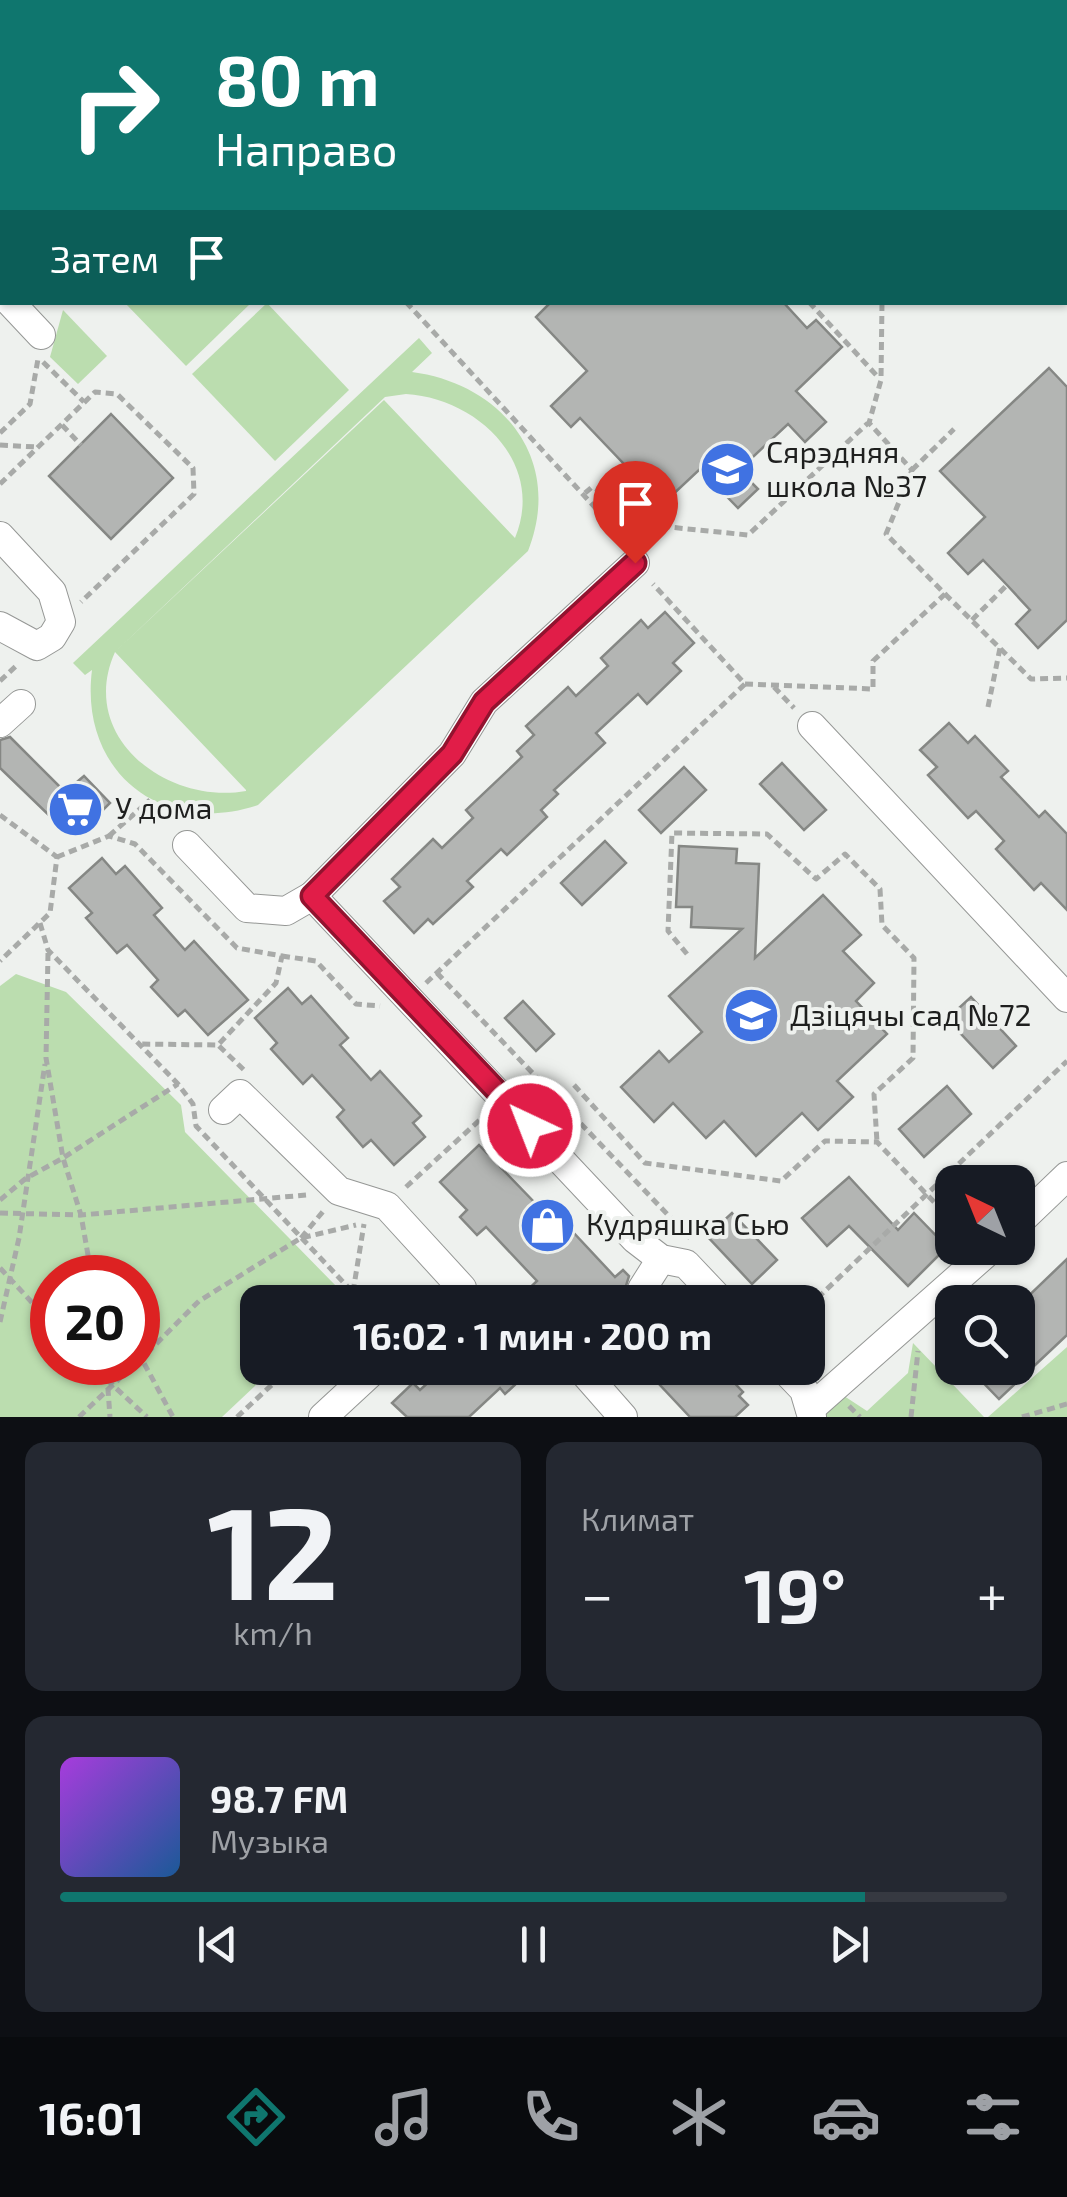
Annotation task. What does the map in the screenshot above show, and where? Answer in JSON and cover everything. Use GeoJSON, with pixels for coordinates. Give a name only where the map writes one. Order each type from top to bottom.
{"type":"FeatureCollection","features":[{"type":"Feature","properties":{"kind":"lane"},"geometry":{"type":"LineString","coordinates":[[13,305],[42,335]]}},
{"type":"Feature","properties":{"kind":"lane"},"geometry":{"type":"LineString","coordinates":[[0,536],[52,592],[61,622],[52,637],[37,646],[0,626]]}},
{"type":"Feature","properties":{"kind":"lane"},"geometry":{"type":"LineString","coordinates":[[187,845],[247,908],[286,910],[312,896],[452,754],[484,702],[635,563]]}},
{"type":"Feature","properties":{"kind":"lane"},"geometry":{"type":"LineString","coordinates":[[0,723],[21,704]]}},
{"type":"Feature","properties":{"kind":"lane"},"geometry":{"type":"LineString","coordinates":[[812,726],[1067,998]]}},
{"type":"Feature","properties":{"kind":"lane"},"geometry":{"type":"LineString","coordinates":[[312,896],[636,1240],[662,1259],[686,1264],[706,1285]]}},
{"type":"Feature","properties":{"kind":"lane"},"geometry":{"type":"LineString","coordinates":[[224,1110],[240,1094],[339,1191],[387,1206],[459,1285]]}},
{"type":"Feature","properties":{"kind":"lane"},"geometry":{"type":"LineString","coordinates":[[1035,1207],[1067,1176]]}},
{"type":"Feature","properties":{"kind":"lane"},"geometry":{"type":"LineString","coordinates":[[645,1285],[662,1259]]}},
{"type":"Feature","properties":{"kind":"lane"},"geometry":{"type":"LineString","coordinates":[[799,1385],[811,1413],[973,1265]]}},
{"type":"Feature","properties":{"kind":"lane"},"geometry":{"type":"LineString","coordinates":[[323,1417],[358,1385]]}},
{"type":"Feature","properties":{"kind":"lane"},"geometry":{"type":"LineString","coordinates":[[595,1385],[622,1417]]}},
{"type":"Feature","properties":{"kind":"path"},"geometry":{"type":"LineString","coordinates":[[409,305],[585,493],[629,545],[635,563],[745,684]]}},
{"type":"Feature","properties":{"kind":"path"},"geometry":{"type":"LineString","coordinates":[[814,305],[881,380]]}},
{"type":"Feature","properties":{"kind":"path"},"geometry":{"type":"LineString","coordinates":[[585,493],[592,487],[622,502],[649,525],[748,535],[869,423],[881,380],[882,305]]}},
{"type":"Feature","properties":{"kind":"path"},"geometry":{"type":"LineString","coordinates":[[0,432],[30,404],[42,335]]}},
{"type":"Feature","properties":{"kind":"path"},"geometry":{"type":"LineString","coordinates":[[0,484],[95,392],[117,394],[193,468],[194,494],[61,622]]}},
{"type":"Feature","properties":{"kind":"path"},"geometry":{"type":"LineString","coordinates":[[869,423],[912,470]]}},
{"type":"Feature","properties":{"kind":"path"},"geometry":{"type":"LineString","coordinates":[[61,424],[80,444]]}},
{"type":"Feature","properties":{"kind":"path"},"geometry":{"type":"LineString","coordinates":[[954,429],[912,470],[886,534],[1031,679],[1067,678]]}},
{"type":"Feature","properties":{"kind":"path"},"geometry":{"type":"LineString","coordinates":[[0,446],[38,447]]}},
{"type":"Feature","properties":{"kind":"path"},"geometry":{"type":"LineString","coordinates":[[972,620],[1007,585]]}},
{"type":"Feature","properties":{"kind":"path"},"geometry":{"type":"LineString","coordinates":[[408,995],[745,684],[872,689],[873,661],[945,594]]}},
{"type":"Feature","properties":{"kind":"path"},"geometry":{"type":"LineString","coordinates":[[988,707],[1000,648]]}},
{"type":"Feature","properties":{"kind":"path"},"geometry":{"type":"LineString","coordinates":[[57,857],[109,836],[150,800]]}},
{"type":"Feature","properties":{"kind":"path"},"geometry":{"type":"LineString","coordinates":[[0,816],[57,857]]}},
{"type":"Feature","properties":{"kind":"path"},"geometry":{"type":"LineString","coordinates":[[687,954],[668,931],[672,833],[767,834],[816,879],[845,854],[880,889],[882,926],[914,958],[913,1058],[874,1094],[878,1142],[935,1204]]}},
{"type":"Feature","properties":{"kind":"path"},"geometry":{"type":"LineString","coordinates":[[109,836],[136,844],[237,948],[282,956],[276,983],[218,1045],[136,1044]]}},
{"type":"Feature","properties":{"kind":"path"},"geometry":{"type":"LineString","coordinates":[[0,960],[50,913],[57,857]]}},
{"type":"Feature","properties":{"kind":"path"},"geometry":{"type":"LineString","coordinates":[[0,1322],[46,1058],[48,950]]}},
{"type":"Feature","properties":{"kind":"path"},"geometry":{"type":"LineString","coordinates":[[436,973],[696,1245]]}},
{"type":"Feature","properties":{"kind":"path"},"geometry":{"type":"LineString","coordinates":[[46,1058],[64,1158],[88,1255]]}},
{"type":"Feature","properties":{"kind":"path"},"geometry":{"type":"LineString","coordinates":[[825,1291],[1067,1061]]}},
{"type":"Feature","properties":{"kind":"path"},"geometry":{"type":"LineString","coordinates":[[0,1200],[26,1179],[178,1084]]}},
{"type":"Feature","properties":{"kind":"path"},"geometry":{"type":"LineString","coordinates":[[574,1085],[646,1163],[781,1181],[825,1141],[878,1142]]}},
{"type":"Feature","properties":{"kind":"path"},"geometry":{"type":"LineString","coordinates":[[0,1214],[81,1215],[339,1191]]}},
{"type":"Feature","properties":{"kind":"path"},"geometry":{"type":"LineString","coordinates":[[160,1338],[199,1301],[301,1238]]}},
{"type":"Feature","properties":{"kind":"path"},"geometry":{"type":"LineString","coordinates":[[0,1268],[30,1300]]}},
{"type":"Feature","properties":{"kind":"path"},"geometry":{"type":"LineString","coordinates":[[911,1417],[919,1339]]}},
{"type":"Feature","properties":{"kind":"path"},"geometry":{"type":"LineString","coordinates":[[108,1385],[147,1417]]}},
{"type":"Feature","properties":{"kind":"path"},"geometry":{"type":"LineString","coordinates":[[110,1385],[110,1417]]}},
{"type":"Feature","properties":{"kind":"path"},"geometry":{"type":"LineString","coordinates":[[79,1417],[114,1385]]}},
{"type":"Feature","properties":{"kind":"path"},"geometry":{"type":"LineString","coordinates":[[154,1385],[173,1417]]}},
{"type":"Feature","properties":{"kind":"path"},"geometry":{"type":"LineString","coordinates":[[237,1417],[272,1385]]}},
{"type":"Feature","properties":{"kind":"path"},"geometry":{"type":"LineString","coordinates":[[1022,1417],[1067,1404]]}},
{"type":"Feature","properties":{"kind":"green space"},"geometry":{"type":"Polygon","coordinates":[[[127,305],[249,305],[186,366],[127,305]]]}},
{"type":"Feature","properties":{"kind":"green space"},"geometry":{"type":"Polygon","coordinates":[[[269,305],[349,390],[275,461],[192,374],[269,305]]]}},
{"type":"Feature","properties":{"kind":"green space"},"geometry":{"type":"Polygon","coordinates":[[[63,310],[107,356],[78,384],[50,357],[63,310]]]}},
{"type":"Feature","properties":{"kind":"green space"},"geometry":{"type":"Polygon","coordinates":[[[419,338],[432,353],[412,372],[445,379],[474,392],[518,432],[531,458],[538,486],[537,518],[528,551],[258,805],[223,813],[190,812],[160,803],[134,788],[113,766],[99,739],[91,706],[92,670],[85,675],[73,663],[419,338]],[[406,394],[385,397],[117,650],[384,400],[515,538],[522,510],[521,484],[499,439],[457,408],[432,398],[406,394]],[[115,652],[106,683],[108,712],[119,737],[137,759],[160,776],[187,787],[216,793],[246,791],[246,790],[115,652]]]}},
{"type":"Feature","properties":{"kind":"green space"},"geometry":{"type":"Polygon","coordinates":[[[16,974],[66,992],[181,1105],[185,1132],[335,1285],[240,1285],[240,1385],[256,1385],[222,1417],[0,1417],[0,986],[16,974]]]}},
{"type":"Feature","properties":{"kind":"green space"},"geometry":{"type":"Polygon","coordinates":[[[913,1343],[935,1366],[935,1385],[953,1385],[984,1417],[819,1417],[841,1394],[867,1411],[908,1373],[913,1343]]]}},
{"type":"Feature","properties":{"kind":"green space"},"geometry":{"type":"Polygon","coordinates":[[[1067,1347],[1067,1417],[988,1417],[1024,1385],[1035,1385],[1035,1375],[1067,1347]]]}},
{"type":"Feature","properties":{"kind":"building"},"geometry":{"type":"Polygon","coordinates":[[[548,305],[786,305],[807,328],[816,320],[842,347],[796,391],[826,422],[805,442],[788,424],[739,470],[758,489],[738,508],[700,469],[652,514],[632,494],[643,484],[580,418],[571,427],[551,406],[587,371],[536,317],[548,305]]]}},
{"type":"Feature","properties":{"kind":"building"},"geometry":{"type":"Polygon","coordinates":[[[1049,368],[1067,387],[1067,620],[1038,648],[1016,624],[1030,610],[1007,585],[983,560],[968,574],[948,553],[985,517],[940,471],[1049,368]]]}},
{"type":"Feature","properties":{"kind":"building"},"geometry":{"type":"Polygon","coordinates":[[[111,414],[173,478],[111,539],[49,476],[111,414]]]}},
{"type":"Feature","properties":{"kind":"building"},"geometry":{"type":"Polygon","coordinates":[[[665,612],[694,643],[673,663],[681,671],[647,704],[638,694],[596,733],[605,743],[554,790],[558,794],[541,810],[547,817],[507,855],[501,849],[467,881],[473,887],[433,924],[428,919],[414,933],[384,901],[400,887],[392,879],[433,839],[442,848],[473,818],[466,810],[522,757],[517,751],[534,735],[526,726],[568,687],[576,696],[608,666],[601,658],[641,620],[648,628],[665,612]]]}},
{"type":"Feature","properties":{"kind":"building"},"geometry":{"type":"Polygon","coordinates":[[[949,723],[968,743],[975,736],[1008,771],[1001,777],[1039,817],[1045,811],[1067,834],[1067,910],[1041,883],[1034,890],[996,849],[1004,841],[976,811],[968,818],[928,775],[937,767],[920,750],[949,723]]]}},
{"type":"Feature","properties":{"kind":"building"},"geometry":{"type":"Polygon","coordinates":[[[10,737],[65,792],[84,776],[110,803],[88,825],[56,822],[0,768],[0,740],[10,737]]]}},
{"type":"Feature","properties":{"kind":"building"},"geometry":{"type":"Polygon","coordinates":[[[782,763],[826,810],[804,830],[760,784],[782,763]]]}},
{"type":"Feature","properties":{"kind":"building"},"geometry":{"type":"Polygon","coordinates":[[[684,767],[706,790],[661,833],[639,810],[684,767]]]}},
{"type":"Feature","properties":{"kind":"building"},"geometry":{"type":"Polygon","coordinates":[[[605,841],[626,863],[582,905],[561,883],[605,841]]]}},
{"type":"Feature","properties":{"kind":"building"},"geometry":{"type":"Polygon","coordinates":[[[679,846],[737,849],[736,863],[759,864],[755,958],[823,895],[861,935],[843,951],[874,983],[856,1001],[887,1034],[837,1081],[853,1097],[818,1130],[802,1113],[756,1156],[724,1121],[706,1138],[673,1103],[654,1122],[621,1087],[659,1051],[669,1062],[702,1032],[669,996],[742,929],[691,927],[692,907],[676,907],[679,846]]]}},
{"type":"Feature","properties":{"kind":"building"},"geometry":{"type":"Polygon","coordinates":[[[102,858],[116,874],[125,866],[162,908],[154,915],[185,950],[194,941],[248,1000],[208,1035],[185,1010],[178,1016],[151,987],[158,980],[127,945],[117,953],[86,918],[92,913],[69,888],[102,858]]]}},
{"type":"Feature","properties":{"kind":"building"},"geometry":{"type":"Polygon","coordinates":[[[288,988],[302,1004],[311,996],[348,1038],[340,1045],[371,1080],[380,1071],[421,1116],[413,1123],[425,1137],[394,1165],[371,1140],[363,1147],[337,1117],[344,1110],[312,1075],[303,1084],[271,1049],[277,1043],[255,1018],[288,988]]]}},
{"type":"Feature","properties":{"kind":"building"},"geometry":{"type":"Polygon","coordinates":[[[971,997],[1016,1046],[993,1068],[947,1019],[971,997]]]}},
{"type":"Feature","properties":{"kind":"building"},"geometry":{"type":"Polygon","coordinates":[[[523,1001],[554,1034],[536,1051],[505,1018],[523,1001]]]}},
{"type":"Feature","properties":{"kind":"building"},"geometry":{"type":"Polygon","coordinates":[[[947,1086],[971,1114],[924,1157],[899,1129],[947,1086]]]}},
{"type":"Feature","properties":{"kind":"building"},"geometry":{"type":"Polygon","coordinates":[[[479,1145],[567,1236],[572,1231],[615,1277],[623,1270],[629,1276],[626,1285],[533,1285],[537,1281],[486,1227],[477,1235],[460,1217],[467,1210],[440,1182],[479,1145]]]}},
{"type":"Feature","properties":{"kind":"building"},"geometry":{"type":"Polygon","coordinates":[[[849,1177],[898,1230],[914,1213],[935,1235],[935,1259],[908,1286],[849,1226],[827,1246],[802,1218],[849,1177]]]}},
{"type":"Feature","properties":{"kind":"building"},"geometry":{"type":"Polygon","coordinates":[[[732,1213],[777,1260],[752,1284],[707,1236],[732,1213]]]}},
{"type":"Feature","properties":{"kind":"building"},"geometry":{"type":"Polygon","coordinates":[[[1067,1259],[1067,1335],[1035,1365],[1035,1290],[1067,1259]]]}},
{"type":"Feature","properties":{"kind":"building"},"geometry":{"type":"Polygon","coordinates":[[[411,1385],[420,1390],[425,1385],[515,1385],[505,1394],[500,1388],[469,1417],[407,1417],[392,1403],[411,1385]]]}},
{"type":"Feature","properties":{"kind":"building"},"geometry":{"type":"Polygon","coordinates":[[[660,1385],[736,1385],[743,1392],[739,1396],[748,1405],[735,1417],[690,1417],[660,1385]]]}},
{"type":"Feature","properties":{"kind":"building"},"geometry":{"type":"Polygon","coordinates":[[[985,1385],[1014,1385],[999,1399],[985,1385]]]}},
{"type":"Feature","properties":{"kind":"place","name":"Сярэдняя школа №37"},"geometry":{"type":"Point","coordinates":[727,470]}},
{"type":"Feature","properties":{"kind":"place","name":"У дома"},"geometry":{"type":"Point","coordinates":[76,809]}},
{"type":"Feature","properties":{"kind":"place","name":"Дзіцячы сад №72"},"geometry":{"type":"Point","coordinates":[751,1016]}},
{"type":"Feature","properties":{"kind":"place","name":"Кудряшка Сью"},"geometry":{"type":"Point","coordinates":[547,1225]}},
{"type":"Feature","properties":{"kind":"route"},"geometry":{"type":"LineString","coordinates":[[530,1126],[312,896],[452,754],[484,702],[635,563]]}}]}
